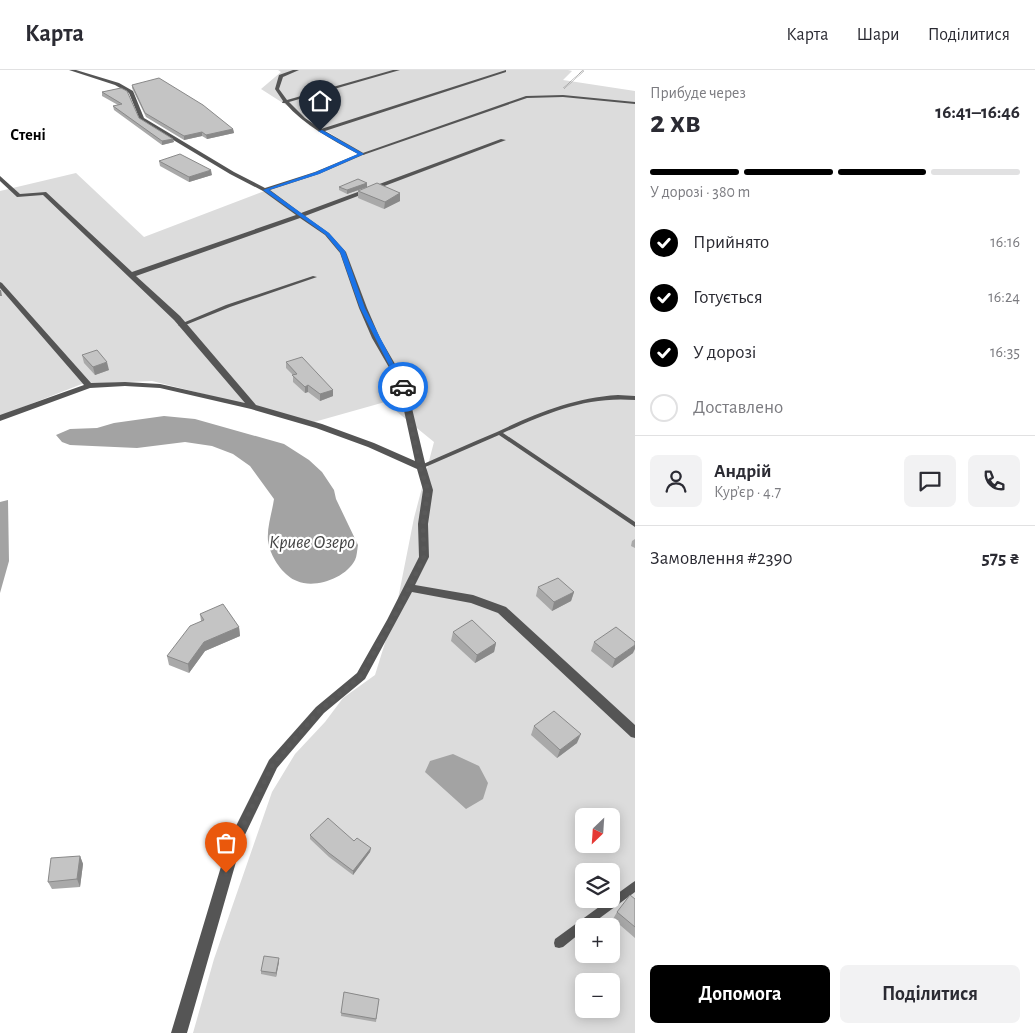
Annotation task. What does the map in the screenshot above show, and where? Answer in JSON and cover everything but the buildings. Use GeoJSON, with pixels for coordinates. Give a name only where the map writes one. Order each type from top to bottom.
{"type":"FeatureCollection","features":[{"type":"Feature","properties":{"kind":"street"},"geometry":{"type":"LineString","coordinates":[[71,70],[117,84],[131,92],[142,119],[232,173],[265,190],[328,234],[343,252],[362,308],[376,338],[402,383],[420,467],[428,490],[423,524],[424,557],[361,676],[320,710],[273,764],[236,840],[179,1033]]}},
{"type":"Feature","properties":{"kind":"street"},"geometry":{"type":"LineString","coordinates":[[297,70],[281,76],[277,89],[284,102],[320,131],[362,154]]}},
{"type":"Feature","properties":{"kind":"street"},"geometry":{"type":"LineString","coordinates":[[284,102],[398,70]]}},
{"type":"Feature","properties":{"kind":"street"},"geometry":{"type":"LineString","coordinates":[[320,131],[504,70]]}},
{"type":"Feature","properties":{"kind":"street"},"geometry":{"type":"LineString","coordinates":[[131,275],[502,140]]}},
{"type":"Feature","properties":{"kind":"street"},"geometry":{"type":"LineString","coordinates":[[265,190],[317,173],[362,154]]}},
{"type":"Feature","properties":{"kind":"street"},"geometry":{"type":"LineString","coordinates":[[0,178],[19,196],[44,193],[181,325],[253,407]]}},
{"type":"Feature","properties":{"kind":"street"},"geometry":{"type":"LineString","coordinates":[[0,284],[89,386]]}},
{"type":"Feature","properties":{"kind":"street"},"geometry":{"type":"LineString","coordinates":[[0,418],[89,386],[125,384],[160,386],[253,407],[319,426],[371,445],[420,467]]}},
{"type":"Feature","properties":{"kind":"street"},"geometry":{"type":"LineString","coordinates":[[409,588],[473,599],[502,610],[635,733]]}},
{"type":"Feature","properties":{"kind":"lane"},"geometry":{"type":"LineString","coordinates":[[362,154],[527,97],[553,96],[635,103]]}},
{"type":"Feature","properties":{"kind":"lane"},"geometry":{"type":"LineString","coordinates":[[181,325],[228,306],[315,277]]}},
{"type":"Feature","properties":{"kind":"lane"},"geometry":{"type":"LineString","coordinates":[[420,467],[524,421],[570,404],[621,396],[635,398]]}},
{"type":"Feature","properties":{"kind":"lane"},"geometry":{"type":"LineString","coordinates":[[499,433],[635,525]]}},
{"type":"Feature","properties":{"kind":"lane"},"geometry":{"type":"LineString","coordinates":[[559,943],[635,886]]}},
{"type":"Feature","properties":{"kind":"path"},"geometry":{"type":"LineString","coordinates":[[553,96],[584,70]]}},
{"type":"Feature","properties":{"kind":"shaded area"},"geometry":{"type":"Polygon","coordinates":[[[278,70],[568,70],[572,71],[563,80],[635,91],[635,1033],[193,1033],[214,959],[272,792],[295,754],[325,722],[343,698],[375,675],[397,604],[414,518],[434,442],[385,402],[314,422],[152,381],[82,384],[0,416],[0,191],[76,173],[144,237],[359,155],[358,151],[261,89],[281,72],[278,70]]]}},
{"type":"Feature","properties":{"kind":"water","name":"Криве Озеро"},"geometry":{"type":"Polygon","coordinates":[[[164,416],[195,419],[284,444],[309,460],[322,472],[334,490],[336,499],[358,545],[356,558],[351,566],[337,577],[312,584],[297,581],[284,572],[274,558],[268,543],[268,531],[274,499],[250,466],[233,454],[212,446],[185,442],[137,448],[70,445],[62,442],[56,435],[70,429],[97,428],[114,423],[164,416]]]}},
{"type":"Feature","properties":{"kind":"water"},"geometry":{"type":"Polygon","coordinates":[[[8,500],[9,561],[0,593],[0,502],[8,500]]]}},
{"type":"Feature","properties":{"kind":"water"},"geometry":{"type":"Polygon","coordinates":[[[453,754],[479,766],[488,783],[483,799],[466,809],[425,772],[430,761],[453,754]]]}},
{"type":"Feature","properties":{"kind":"way so far"},"geometry":{"type":"LineString","coordinates":[[226,873],[236,840],[273,764],[320,710],[361,676],[401,604],[424,557],[423,524],[428,490],[420,467],[403,387]]}},
{"type":"Feature","properties":{"kind":"district","name":"Стені"},"geometry":{"type":"Point","coordinates":[28,134]}},
{"type":"Feature","properties":{"kind":"route"},"geometry":{"type":"LineString","coordinates":[[320,131],[362,154],[317,173],[265,190],[328,234],[343,252],[362,308],[403,387]]}}]}
